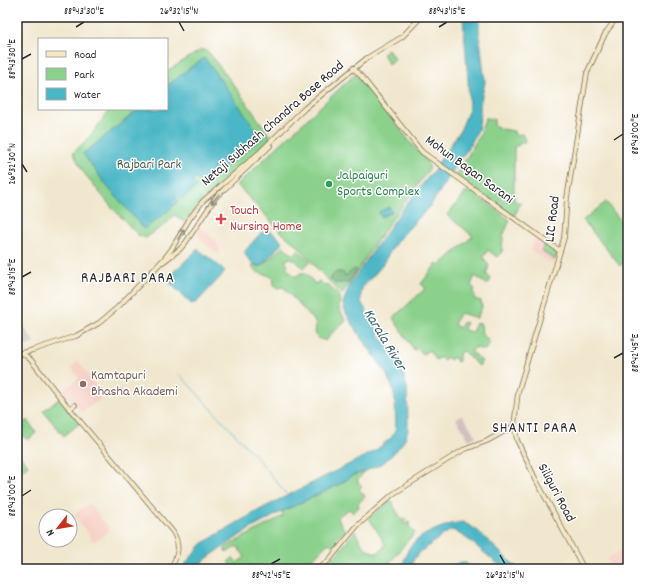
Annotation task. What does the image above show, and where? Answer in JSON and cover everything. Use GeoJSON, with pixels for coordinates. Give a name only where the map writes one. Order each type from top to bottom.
{"type":"FeatureCollection","features":[{"type":"Feature","properties":{"kind":"street","name":"Netaji Subhash Chandra Bose Road"},"geometry":{"type":"LineString","coordinates":[[158,266],[180,249],[192,234],[216,197],[262,154],[305,108],[367,58],[402,37],[421,17]]}},
{"type":"Feature","properties":{"kind":"street","name":"LIC Road"},"geometry":{"type":"LineString","coordinates":[[514,426],[518,392],[565,231],[567,198],[575,156],[586,78],[590,65],[605,34],[616,17]]}},
{"type":"Feature","properties":{"kind":"street","name":"Mohun Bagan Sarani"},"geometry":{"type":"LineString","coordinates":[[355,68],[416,146],[434,161],[560,251]]}},
{"type":"Feature","properties":{"kind":"street","name":"Netaji Subhash Chandra Bose Road"},"geometry":{"type":"LineString","coordinates":[[17,354],[76,336],[110,315],[158,266],[171,250],[203,201],[274,140]]}},
{"type":"Feature","properties":{"kind":"street"},"geometry":{"type":"LineString","coordinates":[[31,360],[33,350]]}},
{"type":"Feature","properties":{"kind":"street"},"geometry":{"type":"LineString","coordinates":[[22,353],[31,360],[69,409],[173,532],[178,543],[178,551],[170,569]]}},
{"type":"Feature","properties":{"kind":"street"},"geometry":{"type":"LineString","coordinates":[[69,409],[75,405]]}},
{"type":"Feature","properties":{"kind":"street"},"geometry":{"type":"LineString","coordinates":[[319,569],[329,560],[357,526],[393,494],[463,450],[487,441],[514,426]]}},
{"type":"Feature","properties":{"kind":"street","name":"Siliguri Road"},"geometry":{"type":"LineString","coordinates":[[514,426],[517,440],[535,478],[584,569]]}},
{"type":"Feature","properties":{"kind":"shaded area"},"geometry":{"type":"Polygon","coordinates":[[[200,227],[217,242],[216,243],[219,246],[220,252],[217,254],[198,237],[197,231],[200,227]]]}},
{"type":"Feature","properties":{"kind":"shaded area"},"geometry":{"type":"Polygon","coordinates":[[[537,237],[556,250],[557,253],[553,264],[530,250],[537,237]]]}},
{"type":"Feature","properties":{"kind":"shaded area"},"geometry":{"type":"Polygon","coordinates":[[[17,314],[23,321],[21,323],[35,343],[17,349],[17,314]]]}},
{"type":"Feature","properties":{"kind":"shaded area","name":"Kamtapuri Bhasha Akademi"},"geometry":{"type":"Polygon","coordinates":[[[78,361],[104,397],[82,412],[63,390],[79,378],[71,367],[78,361]]]}},
{"type":"Feature","properties":{"kind":"shaded area"},"geometry":{"type":"Polygon","coordinates":[[[462,415],[476,436],[469,440],[456,419],[462,415]]]}},
{"type":"Feature","properties":{"kind":"shaded area"},"geometry":{"type":"Polygon","coordinates":[[[89,503],[110,530],[94,542],[78,520],[78,512],[89,503]]]}},
{"type":"Feature","properties":{"kind":"shaded area"},"geometry":{"type":"Polygon","coordinates":[[[628,546],[628,569],[613,569],[607,559],[628,546]]]}},
{"type":"Feature","properties":{"kind":"green space"},"geometry":{"type":"Polygon","coordinates":[[[388,49],[395,59],[388,64],[383,53],[388,49]]]}},
{"type":"Feature","properties":{"kind":"green space","name":"Rajbari Park"},"geometry":{"type":"Polygon","coordinates":[[[201,50],[205,50],[210,54],[239,92],[270,136],[270,139],[215,189],[184,222],[175,215],[146,238],[138,235],[109,204],[84,173],[73,153],[92,134],[109,110],[168,110],[168,70],[201,50]]]}},
{"type":"Feature","properties":{"kind":"green space","name":"Jalpaiguri Sports Complex"},"geometry":{"type":"Polygon","coordinates":[[[355,74],[370,90],[414,147],[424,157],[430,168],[387,226],[342,294],[321,273],[298,246],[282,233],[237,185],[355,74]]]}},
{"type":"Feature","properties":{"kind":"green space"},"geometry":{"type":"Polygon","coordinates":[[[485,118],[494,119],[494,125],[501,129],[514,131],[515,135],[522,134],[525,139],[524,143],[520,143],[514,147],[514,201],[521,203],[514,216],[456,176],[481,133],[485,118]]]}},
{"type":"Feature","properties":{"kind":"green space"},"geometry":{"type":"Polygon","coordinates":[[[467,191],[475,194],[510,220],[503,236],[502,252],[497,257],[488,250],[483,257],[489,266],[486,274],[491,280],[487,285],[475,276],[471,285],[475,289],[473,293],[475,295],[474,299],[481,301],[482,307],[477,318],[461,313],[457,317],[454,325],[460,328],[463,322],[466,323],[464,330],[472,332],[476,323],[481,324],[482,335],[488,339],[489,344],[486,349],[483,350],[475,347],[471,352],[482,361],[479,366],[463,351],[459,353],[459,361],[457,362],[454,357],[450,360],[448,357],[443,360],[441,357],[436,360],[429,350],[423,354],[418,348],[414,350],[393,318],[426,288],[421,284],[437,263],[440,265],[473,236],[447,215],[467,191]]]}},
{"type":"Feature","properties":{"kind":"green space"},"geometry":{"type":"Polygon","coordinates":[[[606,202],[628,230],[628,259],[620,266],[583,220],[606,202]]]}},
{"type":"Feature","properties":{"kind":"green space"},"geometry":{"type":"Polygon","coordinates":[[[546,243],[556,250],[557,253],[555,260],[541,251],[546,243]]]}},
{"type":"Feature","properties":{"kind":"green space"},"geometry":{"type":"Polygon","coordinates":[[[283,246],[293,255],[298,250],[310,262],[303,268],[295,260],[290,258],[285,261],[288,265],[286,267],[295,277],[301,273],[306,273],[315,284],[319,281],[325,286],[327,284],[340,296],[339,309],[346,321],[332,333],[326,341],[318,338],[315,333],[316,323],[284,287],[277,288],[273,283],[274,279],[268,275],[257,272],[252,266],[253,264],[258,267],[262,266],[283,246]]]}},
{"type":"Feature","properties":{"kind":"green space"},"geometry":{"type":"Polygon","coordinates":[[[354,269],[357,270],[348,283],[334,283],[331,280],[331,277],[336,272],[342,272],[346,276],[354,269]]]}},
{"type":"Feature","properties":{"kind":"green space"},"geometry":{"type":"Polygon","coordinates":[[[59,399],[80,423],[64,436],[43,411],[59,399]]]}},
{"type":"Feature","properties":{"kind":"green space"},"geometry":{"type":"Polygon","coordinates":[[[28,420],[36,433],[28,440],[17,432],[17,427],[28,420]]]}},
{"type":"Feature","properties":{"kind":"green space"},"geometry":{"type":"Polygon","coordinates":[[[17,452],[28,465],[17,474],[17,452]]]}},
{"type":"Feature","properties":{"kind":"green space"},"geometry":{"type":"Polygon","coordinates":[[[364,472],[357,481],[362,486],[359,489],[365,496],[358,504],[359,507],[353,513],[349,509],[337,517],[345,531],[335,539],[339,544],[335,549],[330,543],[328,544],[312,559],[307,559],[299,563],[295,569],[253,569],[249,565],[244,569],[234,569],[228,562],[233,558],[237,563],[245,557],[237,546],[228,552],[225,551],[225,548],[283,516],[281,512],[342,483],[351,476],[364,472]]]}},
{"type":"Feature","properties":{"kind":"green space"},"geometry":{"type":"Polygon","coordinates":[[[391,500],[402,520],[405,518],[406,520],[403,522],[404,524],[409,522],[409,526],[415,533],[384,569],[322,569],[341,549],[355,531],[366,548],[377,553],[382,550],[385,544],[369,518],[391,500]]]}},
{"type":"Feature","properties":{"kind":"water"},"geometry":{"type":"Polygon","coordinates":[[[463,17],[479,17],[479,31],[485,82],[480,105],[478,130],[470,145],[430,206],[397,241],[380,268],[362,288],[361,293],[361,302],[402,370],[407,387],[408,430],[404,441],[383,463],[351,476],[342,483],[281,512],[245,532],[206,559],[197,569],[181,569],[202,544],[221,532],[263,508],[375,451],[392,437],[396,429],[393,389],[386,373],[351,322],[345,311],[343,303],[350,284],[404,207],[433,171],[460,131],[469,109],[463,17]]]}},
{"type":"Feature","properties":{"kind":"water","name":"Rajbari Park"},"geometry":{"type":"Polygon","coordinates":[[[205,58],[262,138],[201,184],[196,178],[192,182],[197,187],[181,199],[176,195],[174,197],[179,201],[144,229],[107,186],[83,154],[138,110],[168,110],[168,85],[205,58]]]}},
{"type":"Feature","properties":{"kind":"water"},"geometry":{"type":"Polygon","coordinates":[[[389,207],[392,212],[381,217],[379,212],[389,207]]]}},
{"type":"Feature","properties":{"kind":"water"},"geometry":{"type":"Polygon","coordinates":[[[266,227],[281,240],[282,243],[262,265],[259,266],[254,264],[246,256],[245,251],[266,227]]]}},
{"type":"Feature","properties":{"kind":"water"},"geometry":{"type":"Polygon","coordinates":[[[198,249],[225,272],[197,302],[191,304],[169,282],[167,278],[198,249]]]}},
{"type":"Feature","properties":{"kind":"water"},"geometry":{"type":"Polygon","coordinates":[[[463,522],[477,530],[519,569],[504,569],[469,540],[451,530],[420,552],[413,560],[412,569],[403,569],[408,550],[415,541],[450,524],[463,522]]]}},
{"type":"Feature","properties":{"kind":"water"},"geometry":{"type":"Polygon","coordinates":[[[465,562],[471,569],[441,569],[465,562]]]}},
{"type":"Feature","properties":{"kind":"waterway"},"geometry":{"type":"LineString","coordinates":[[179,374],[258,459],[287,495]]}},
{"type":"Feature","properties":{"kind":"place","name":"Jalpaiguri Sports Complex"},"geometry":{"type":"Point","coordinates":[329,184]}},
{"type":"Feature","properties":{"kind":"place","name":"Touch Nursing Home"},"geometry":{"type":"Point","coordinates":[221,219]}},
{"type":"Feature","properties":{"kind":"place","name":"Kamtapuri Bhasha Akademi"},"geometry":{"type":"Point","coordinates":[83,384]}},
{"type":"Feature","properties":{"kind":"district","name":"RAJBARI PARA"},"geometry":{"type":"Point","coordinates":[128,279]}},
{"type":"Feature","properties":{"kind":"district","name":"SHANTI PARA"},"geometry":{"type":"Point","coordinates":[535,429]}},
{"type":"Feature","properties":{"kind":"water label","name":"Karala River"},"geometry":{"type":"Point","coordinates":[384,340]}}]}
